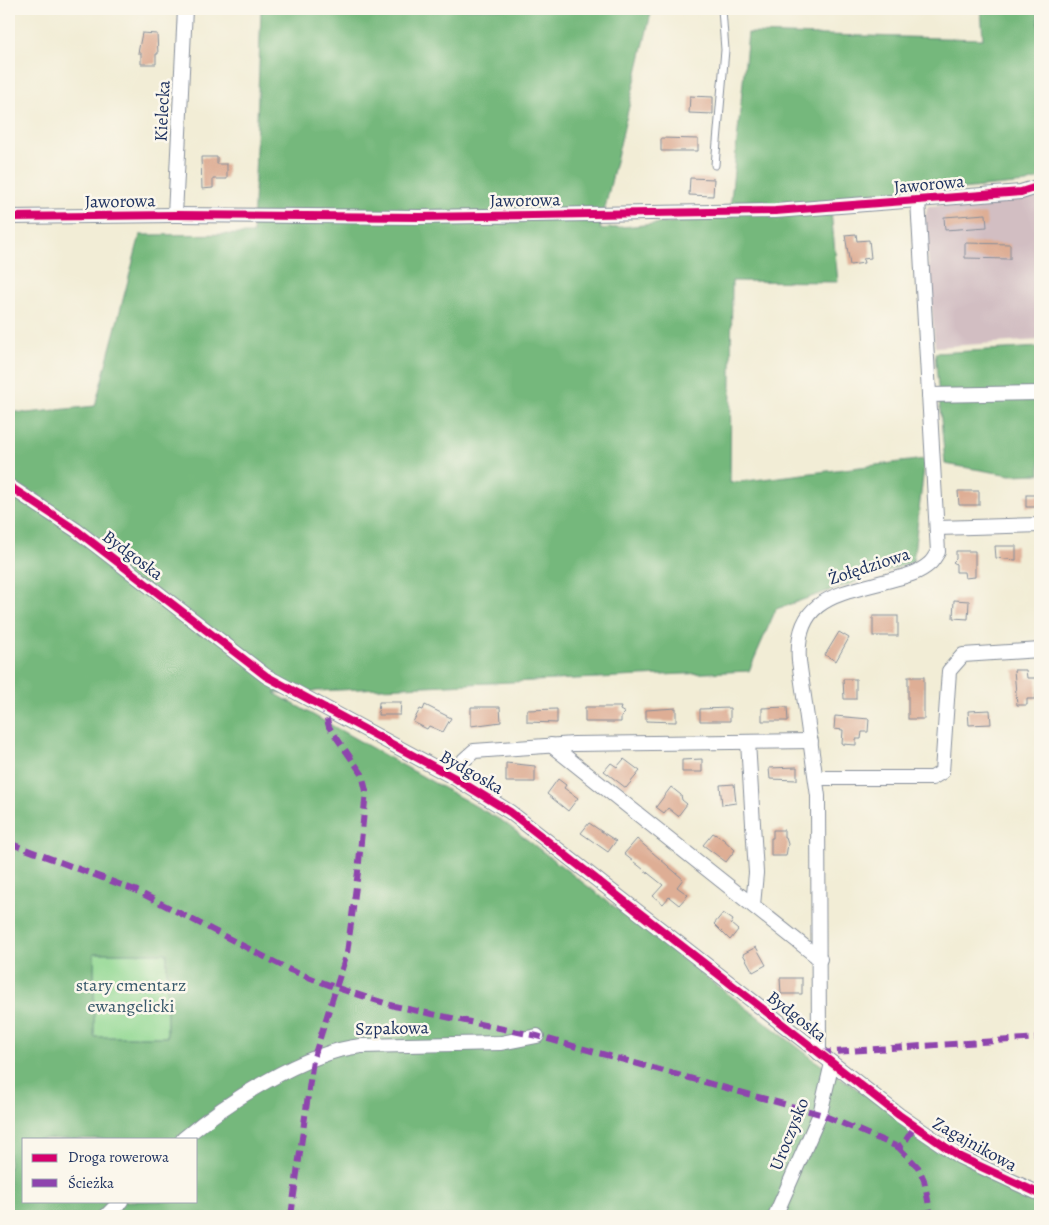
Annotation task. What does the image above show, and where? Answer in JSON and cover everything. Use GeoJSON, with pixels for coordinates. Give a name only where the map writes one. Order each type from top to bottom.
{"type":"FeatureCollection","features":[{"type":"Feature","properties":{"kind":"street","name":"Kielecka"},"geometry":{"type":"LineString","coordinates":[[175,214],[185,9]]}},
{"type":"Feature","properties":{"kind":"street","name":"Jaworowa"},"geometry":{"type":"LineString","coordinates":[[9,217],[175,214],[420,217],[775,211],[1021,192],[1040,186]]}},
{"type":"Feature","properties":{"kind":"street","name":"Żołędziowa"},"geometry":{"type":"LineString","coordinates":[[819,1052],[820,959],[817,778],[798,656],[798,639],[805,620],[817,605],[832,596],[914,574],[929,564],[938,552],[918,200]]}},
{"type":"Feature","properties":{"kind":"street"},"geometry":{"type":"LineString","coordinates":[[929,395],[1040,393]]}},
{"type":"Feature","properties":{"kind":"street","name":"Bydgoska"},"geometry":{"type":"LineString","coordinates":[[9,486],[76,530],[266,676],[453,777],[510,812],[898,1115]]}},
{"type":"Feature","properties":{"kind":"street"},"geometry":{"type":"LineString","coordinates":[[937,528],[1040,526]]}},
{"type":"Feature","properties":{"kind":"street"},"geometry":{"type":"LineString","coordinates":[[817,778],[932,778],[942,772],[949,670],[963,655],[1040,650]]}},
{"type":"Feature","properties":{"kind":"street"},"geometry":{"type":"LineString","coordinates":[[453,777],[464,760],[474,751],[551,745],[811,741]]}},
{"type":"Feature","properties":{"kind":"street"},"geometry":{"type":"LineString","coordinates":[[748,742],[756,873],[753,905]]}},
{"type":"Feature","properties":{"kind":"street"},"geometry":{"type":"LineString","coordinates":[[551,745],[820,959]]}},
{"type":"Feature","properties":{"kind":"street","name":"Szpakowa"},"geometry":{"type":"LineString","coordinates":[[184,1138],[242,1096],[279,1074],[338,1050],[361,1046],[501,1043],[537,1036]]}},
{"type":"Feature","properties":{"kind":"street","name":"Uroczysko"},"geometry":{"type":"LineString","coordinates":[[774,1216],[820,1114],[832,1063]]}},
{"type":"Feature","properties":{"kind":"street","name":"Zagajnikowa"},"geometry":{"type":"LineString","coordinates":[[898,1115],[960,1157],[1040,1194]]}},
{"type":"Feature","properties":{"kind":"street"},"geometry":{"type":"LineString","coordinates":[[106,1216],[120,1202]]}},
{"type":"Feature","properties":{"kind":"lane"},"geometry":{"type":"LineString","coordinates":[[715,165],[725,50],[722,9]]}},
{"type":"Feature","properties":{"kind":"shaded area"},"geometry":{"type":"Polygon","coordinates":[[[1040,197],[1040,340],[935,347],[925,217],[928,206],[1040,197]]]}},
{"type":"Feature","properties":{"kind":"green space"},"geometry":{"type":"Polygon","coordinates":[[[261,9],[652,9],[600,229],[732,217],[731,200],[748,33],[983,39],[981,9],[1038,9],[1040,61],[1039,179],[1026,183],[830,201],[838,282],[732,281],[730,483],[925,459],[913,562],[776,609],[749,671],[274,693],[504,822],[817,1062],[995,1182],[1040,1199],[1040,1216],[9,1216],[9,411],[27,413],[95,406],[140,235],[253,234],[261,9]],[[94,953],[94,1037],[167,1037],[167,953],[94,953]]]}},
{"type":"Feature","properties":{"kind":"green space"},"geometry":{"type":"Polygon","coordinates":[[[1040,347],[1040,474],[1010,475],[945,464],[935,353],[1040,347]]]}},
{"type":"Feature","properties":{"kind":"green space","name":"stary cmentarz ewangelicki"},"geometry":{"type":"Polygon","coordinates":[[[94,953],[167,953],[167,1037],[94,1037],[94,953]]]}},
{"type":"Feature","properties":{"kind":"building"},"geometry":{"type":"Polygon","coordinates":[[[142,33],[157,34],[158,54],[156,54],[156,64],[141,64],[141,53],[138,53],[142,33]]]}},
{"type":"Feature","properties":{"kind":"building"},"geometry":{"type":"Polygon","coordinates":[[[690,96],[713,97],[713,114],[689,113],[690,96]]]}},
{"type":"Feature","properties":{"kind":"building"},"geometry":{"type":"Polygon","coordinates":[[[661,138],[698,139],[698,151],[661,151],[661,138]]]}},
{"type":"Feature","properties":{"kind":"building"},"geometry":{"type":"Polygon","coordinates":[[[201,157],[217,157],[217,164],[227,164],[227,179],[213,179],[213,188],[202,189],[201,157]]]}},
{"type":"Feature","properties":{"kind":"building"},"geometry":{"type":"Polygon","coordinates":[[[690,178],[714,179],[713,196],[689,195],[690,178]]]}},
{"type":"Feature","properties":{"kind":"building"},"geometry":{"type":"Polygon","coordinates":[[[986,214],[987,227],[945,230],[944,217],[986,214]]]}},
{"type":"Feature","properties":{"kind":"building"},"geometry":{"type":"Polygon","coordinates":[[[856,234],[857,241],[869,240],[871,258],[863,259],[864,263],[850,265],[845,235],[856,234]]]}},
{"type":"Feature","properties":{"kind":"building"},"geometry":{"type":"Polygon","coordinates":[[[965,243],[1010,244],[1010,259],[965,258],[965,243]]]}},
{"type":"Feature","properties":{"kind":"building"},"geometry":{"type":"Polygon","coordinates":[[[958,491],[979,491],[979,505],[959,505],[958,491]]]}},
{"type":"Feature","properties":{"kind":"building"},"geometry":{"type":"Polygon","coordinates":[[[1026,495],[1040,495],[1040,507],[1026,507],[1026,495]]]}},
{"type":"Feature","properties":{"kind":"building"},"geometry":{"type":"Polygon","coordinates":[[[995,546],[1016,546],[1016,560],[996,558],[995,546]]]}},
{"type":"Feature","properties":{"kind":"building"},"geometry":{"type":"Polygon","coordinates":[[[956,551],[975,551],[975,577],[965,578],[964,572],[956,572],[956,564],[953,562],[956,559],[956,551]]]}},
{"type":"Feature","properties":{"kind":"building"},"geometry":{"type":"Polygon","coordinates":[[[954,600],[969,601],[968,619],[953,618],[954,600]]]}},
{"type":"Feature","properties":{"kind":"building"},"geometry":{"type":"Polygon","coordinates":[[[873,616],[898,616],[898,636],[873,636],[873,616]]]}},
{"type":"Feature","properties":{"kind":"building"},"geometry":{"type":"Polygon","coordinates":[[[839,632],[849,638],[836,661],[825,655],[839,632]]]}},
{"type":"Feature","properties":{"kind":"building"},"geometry":{"type":"Polygon","coordinates":[[[1014,670],[1026,670],[1027,678],[1037,678],[1036,699],[1027,699],[1027,705],[1017,705],[1014,670]]]}},
{"type":"Feature","properties":{"kind":"building"},"geometry":{"type":"Polygon","coordinates":[[[908,677],[924,677],[924,719],[908,719],[908,677]]]}},
{"type":"Feature","properties":{"kind":"building"},"geometry":{"type":"Polygon","coordinates":[[[843,679],[856,679],[856,699],[844,699],[843,679]]]}},
{"type":"Feature","properties":{"kind":"building"},"geometry":{"type":"Polygon","coordinates":[[[379,702],[401,702],[400,715],[378,715],[379,702]]]}},
{"type":"Feature","properties":{"kind":"building"},"geometry":{"type":"Polygon","coordinates":[[[425,705],[451,718],[443,732],[429,726],[427,729],[413,722],[420,709],[423,710],[425,705]]]}},
{"type":"Feature","properties":{"kind":"building"},"geometry":{"type":"Polygon","coordinates":[[[471,707],[500,707],[501,722],[471,726],[471,707]]]}},
{"type":"Feature","properties":{"kind":"building"},"geometry":{"type":"Polygon","coordinates":[[[585,707],[621,707],[620,710],[625,713],[621,717],[621,722],[585,722],[585,707]]]}},
{"type":"Feature","properties":{"kind":"building"},"geometry":{"type":"Polygon","coordinates":[[[787,707],[788,721],[762,721],[762,708],[787,707]]]}},
{"type":"Feature","properties":{"kind":"building"},"geometry":{"type":"Polygon","coordinates":[[[676,708],[676,722],[646,721],[646,710],[676,708]]]}},
{"type":"Feature","properties":{"kind":"building"},"geometry":{"type":"Polygon","coordinates":[[[730,708],[730,721],[700,721],[700,709],[730,708]]]}},
{"type":"Feature","properties":{"kind":"building"},"geometry":{"type":"Polygon","coordinates":[[[557,709],[557,723],[527,722],[527,710],[557,709]]]}},
{"type":"Feature","properties":{"kind":"building"},"geometry":{"type":"Polygon","coordinates":[[[990,710],[991,724],[969,725],[968,711],[990,710]]]}},
{"type":"Feature","properties":{"kind":"building"},"geometry":{"type":"Polygon","coordinates":[[[835,716],[869,719],[868,732],[862,732],[861,739],[856,739],[856,745],[842,744],[843,730],[834,729],[835,716]]]}},
{"type":"Feature","properties":{"kind":"building"},"geometry":{"type":"Polygon","coordinates":[[[624,759],[640,771],[626,788],[604,771],[611,763],[617,767],[624,759]]]}},
{"type":"Feature","properties":{"kind":"building"},"geometry":{"type":"Polygon","coordinates":[[[702,759],[702,772],[682,772],[682,760],[702,759]]]}},
{"type":"Feature","properties":{"kind":"building"},"geometry":{"type":"Polygon","coordinates":[[[506,763],[535,766],[535,782],[506,782],[506,763]]]}},
{"type":"Feature","properties":{"kind":"building"},"geometry":{"type":"Polygon","coordinates":[[[797,767],[797,780],[770,779],[769,768],[797,767]]]}},
{"type":"Feature","properties":{"kind":"building"},"geometry":{"type":"Polygon","coordinates":[[[558,779],[566,785],[564,788],[578,798],[568,811],[547,794],[558,779]]]}},
{"type":"Feature","properties":{"kind":"building"},"geometry":{"type":"Polygon","coordinates":[[[734,784],[736,803],[722,805],[720,785],[734,784]]]}},
{"type":"Feature","properties":{"kind":"building"},"geometry":{"type":"Polygon","coordinates":[[[671,787],[681,795],[682,800],[687,804],[678,816],[668,808],[664,813],[656,807],[671,787]]]}},
{"type":"Feature","properties":{"kind":"building"},"geometry":{"type":"Polygon","coordinates":[[[589,823],[616,841],[608,852],[581,833],[589,823]]]}},
{"type":"Feature","properties":{"kind":"building"},"geometry":{"type":"Polygon","coordinates":[[[773,830],[784,830],[784,838],[786,838],[788,844],[786,856],[771,856],[773,830]]]}},
{"type":"Feature","properties":{"kind":"building"},"geometry":{"type":"Polygon","coordinates":[[[713,833],[735,850],[726,862],[703,845],[713,833]]]}},
{"type":"Feature","properties":{"kind":"building"},"geometry":{"type":"Polygon","coordinates":[[[637,839],[683,879],[677,887],[688,895],[679,905],[669,897],[663,904],[653,896],[663,885],[624,854],[637,839]]]}},
{"type":"Feature","properties":{"kind":"building"},"geometry":{"type":"Polygon","coordinates":[[[723,913],[733,920],[731,924],[738,930],[730,940],[714,924],[723,913]]]}},
{"type":"Feature","properties":{"kind":"building"},"geometry":{"type":"Polygon","coordinates":[[[756,947],[766,965],[753,972],[743,954],[756,947]]]}},
{"type":"Feature","properties":{"kind":"building"},"geometry":{"type":"Polygon","coordinates":[[[780,978],[802,978],[802,994],[781,994],[780,978]]]}},
{"type":"Feature","properties":{"kind":"marked path"},"geometry":{"type":"LineString","coordinates":[[291,1216],[313,1060],[347,953],[366,791],[362,774],[329,727],[324,708]]}},
{"type":"Feature","properties":{"kind":"marked path"},"geometry":{"type":"LineString","coordinates":[[9,843],[135,890],[290,970],[337,988],[394,1006],[537,1036],[820,1114],[898,1147],[904,1143],[915,1126]]}},
{"type":"Feature","properties":{"kind":"marked path"},"geometry":{"type":"LineString","coordinates":[[9,870],[10,843]]}},
{"type":"Feature","properties":{"kind":"marked path"},"geometry":{"type":"LineString","coordinates":[[819,1053],[1040,1038]]}},
{"type":"Feature","properties":{"kind":"marked path"},"geometry":{"type":"LineString","coordinates":[[898,1147],[918,1167],[924,1180],[931,1216]]}},
{"type":"Feature","properties":{"kind":"cycle path"},"geometry":{"type":"LineString","coordinates":[[9,217],[175,215],[420,217],[775,211],[1021,192],[1040,186]]}},
{"type":"Feature","properties":{"kind":"cycle path"},"geometry":{"type":"LineString","coordinates":[[9,486],[76,530],[266,676],[453,777],[510,812],[899,1115],[960,1157],[1040,1194]]}}]}
